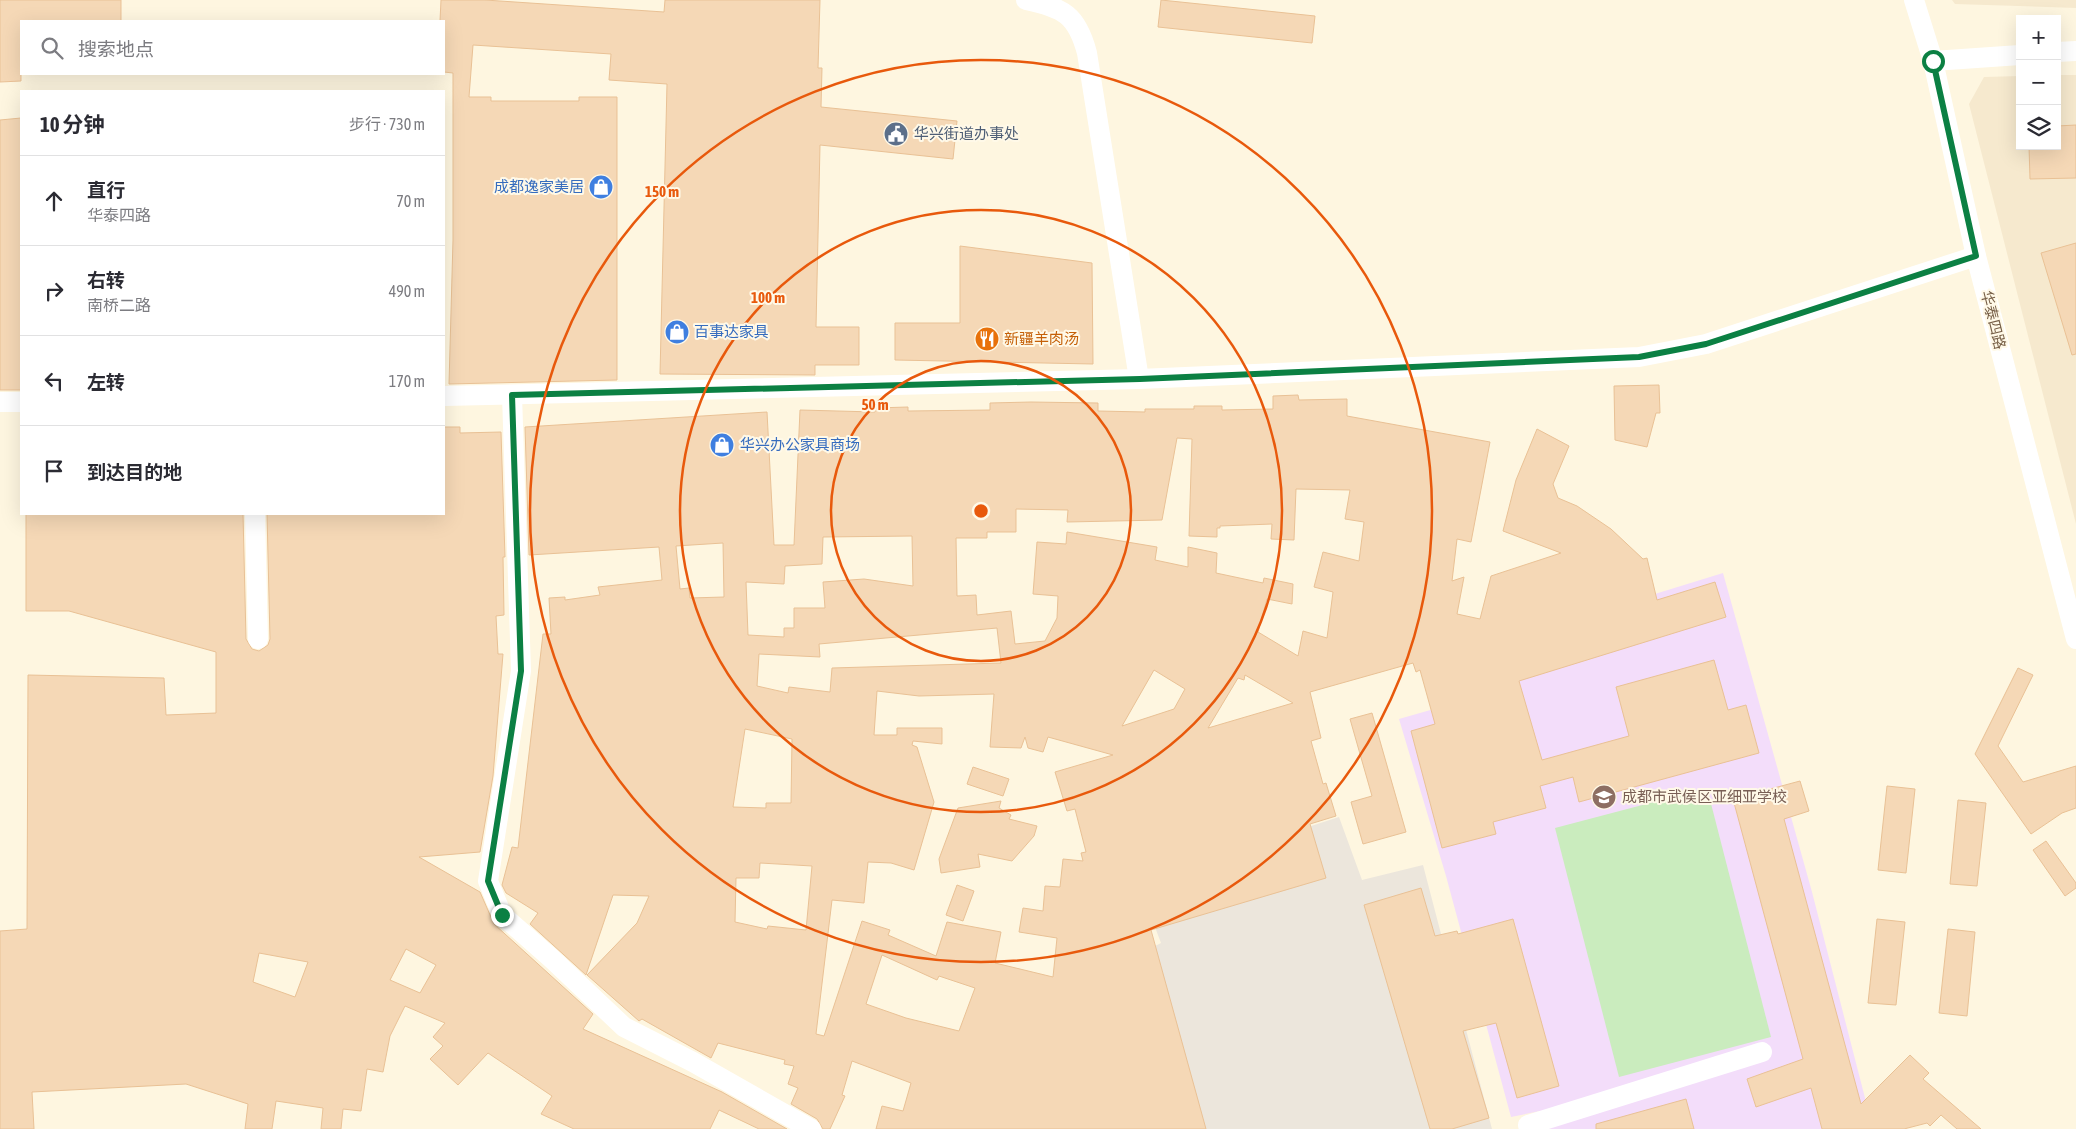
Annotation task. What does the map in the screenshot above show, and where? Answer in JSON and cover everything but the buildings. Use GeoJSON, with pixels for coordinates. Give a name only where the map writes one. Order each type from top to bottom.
{"type":"FeatureCollection","features":[{"type":"Feature","properties":{"kind":"street"},"geometry":{"type":"LineString","coordinates":[[1026,0],[1067,14],[1082,32],[1088,53],[1140,379]]}},
{"type":"Feature","properties":{"kind":"street","name":"华泰四路"},"geometry":{"type":"LineString","coordinates":[[1914,0],[1933,61],[1976,256],[2076,639]]}},
{"type":"Feature","properties":{"kind":"street"},"geometry":{"type":"LineString","coordinates":[[2061,52],[2076,51]]}},
{"type":"Feature","properties":{"kind":"street"},"geometry":{"type":"LineString","coordinates":[[1933,61],[2016,55]]}},
{"type":"Feature","properties":{"kind":"street"},"geometry":{"type":"LineString","coordinates":[[445,396],[1140,379],[1639,357],[1706,344],[1976,256]]}},
{"type":"Feature","properties":{"kind":"street"},"geometry":{"type":"LineString","coordinates":[[512,395],[521,671],[488,881],[502,915],[624,1027],[693,1062],[811,1129]]}},
{"type":"Feature","properties":{"kind":"street"},"geometry":{"type":"LineString","coordinates":[[0,402],[20,402]]}},
{"type":"Feature","properties":{"kind":"street"},"geometry":{"type":"LineString","coordinates":[[255,515],[258,639]]}},
{"type":"Feature","properties":{"kind":"street"},"geometry":{"type":"LineString","coordinates":[[2056,563],[2076,569]]}},
{"type":"Feature","properties":{"kind":"street"},"geometry":{"type":"LineString","coordinates":[[1524,1128],[1762,1052]]}},
{"type":"Feature","properties":{"kind":"shaded area"},"geometry":{"type":"Polygon","coordinates":[[[1952,0],[2076,0],[2076,8],[1955,4],[1952,0]]]}},
{"type":"Feature","properties":{"kind":"shaded area"},"geometry":{"type":"Polygon","coordinates":[[[2061,75],[2076,75],[2076,524],[1969,104],[1984,77],[2016,76],[2016,150],[2061,150],[2061,75]]]}},
{"type":"Feature","properties":{"kind":"shaded area","name":"成都市武侯区亚细亚学校"},"geometry":{"type":"Polygon","coordinates":[[[1723,573],[1812,892],[1873,1129],[1544,1129],[1540,1111],[1511,1117],[1446,876],[1399,719],[1483,695],[1470,651],[1723,573]]]}},
{"type":"Feature","properties":{"kind":"shaded area"},"geometry":{"type":"Polygon","coordinates":[[[1339,817],[1362,880],[1423,865],[1492,1129],[1160,1129],[1114,967],[1161,943],[1138,882],[1339,817]]]}},
{"type":"Feature","properties":{"kind":"green space"},"geometry":{"type":"Polygon","coordinates":[[[1707,788],[1771,1037],[1619,1077],[1555,828],[1707,788]]]}},
{"type":"Feature","properties":{"kind":"place","name":"华兴街道办事处"},"geometry":{"type":"Point","coordinates":[896,134]}},
{"type":"Feature","properties":{"kind":"place","name":"成都逸家美居"},"geometry":{"type":"Point","coordinates":[601,187]}},
{"type":"Feature","properties":{"kind":"place","name":"百事达家具"},"geometry":{"type":"Point","coordinates":[677,332]}},
{"type":"Feature","properties":{"kind":"place","name":"新疆羊肉汤"},"geometry":{"type":"Point","coordinates":[987,339]}},
{"type":"Feature","properties":{"kind":"place","name":"华兴办公家具商场"},"geometry":{"type":"Point","coordinates":[722,445]}},
{"type":"Feature","properties":{"kind":"place","name":"成都市武侯区亚细亚学校"},"geometry":{"type":"Point","coordinates":[1604,797]}},
{"type":"Feature","properties":{"kind":"route"},"geometry":{"type":"LineString","coordinates":[[502,915],[488,881],[521,671],[512,395],[1140,379],[1639,357],[1706,344],[1976,256],[1933,61]]}}]}
